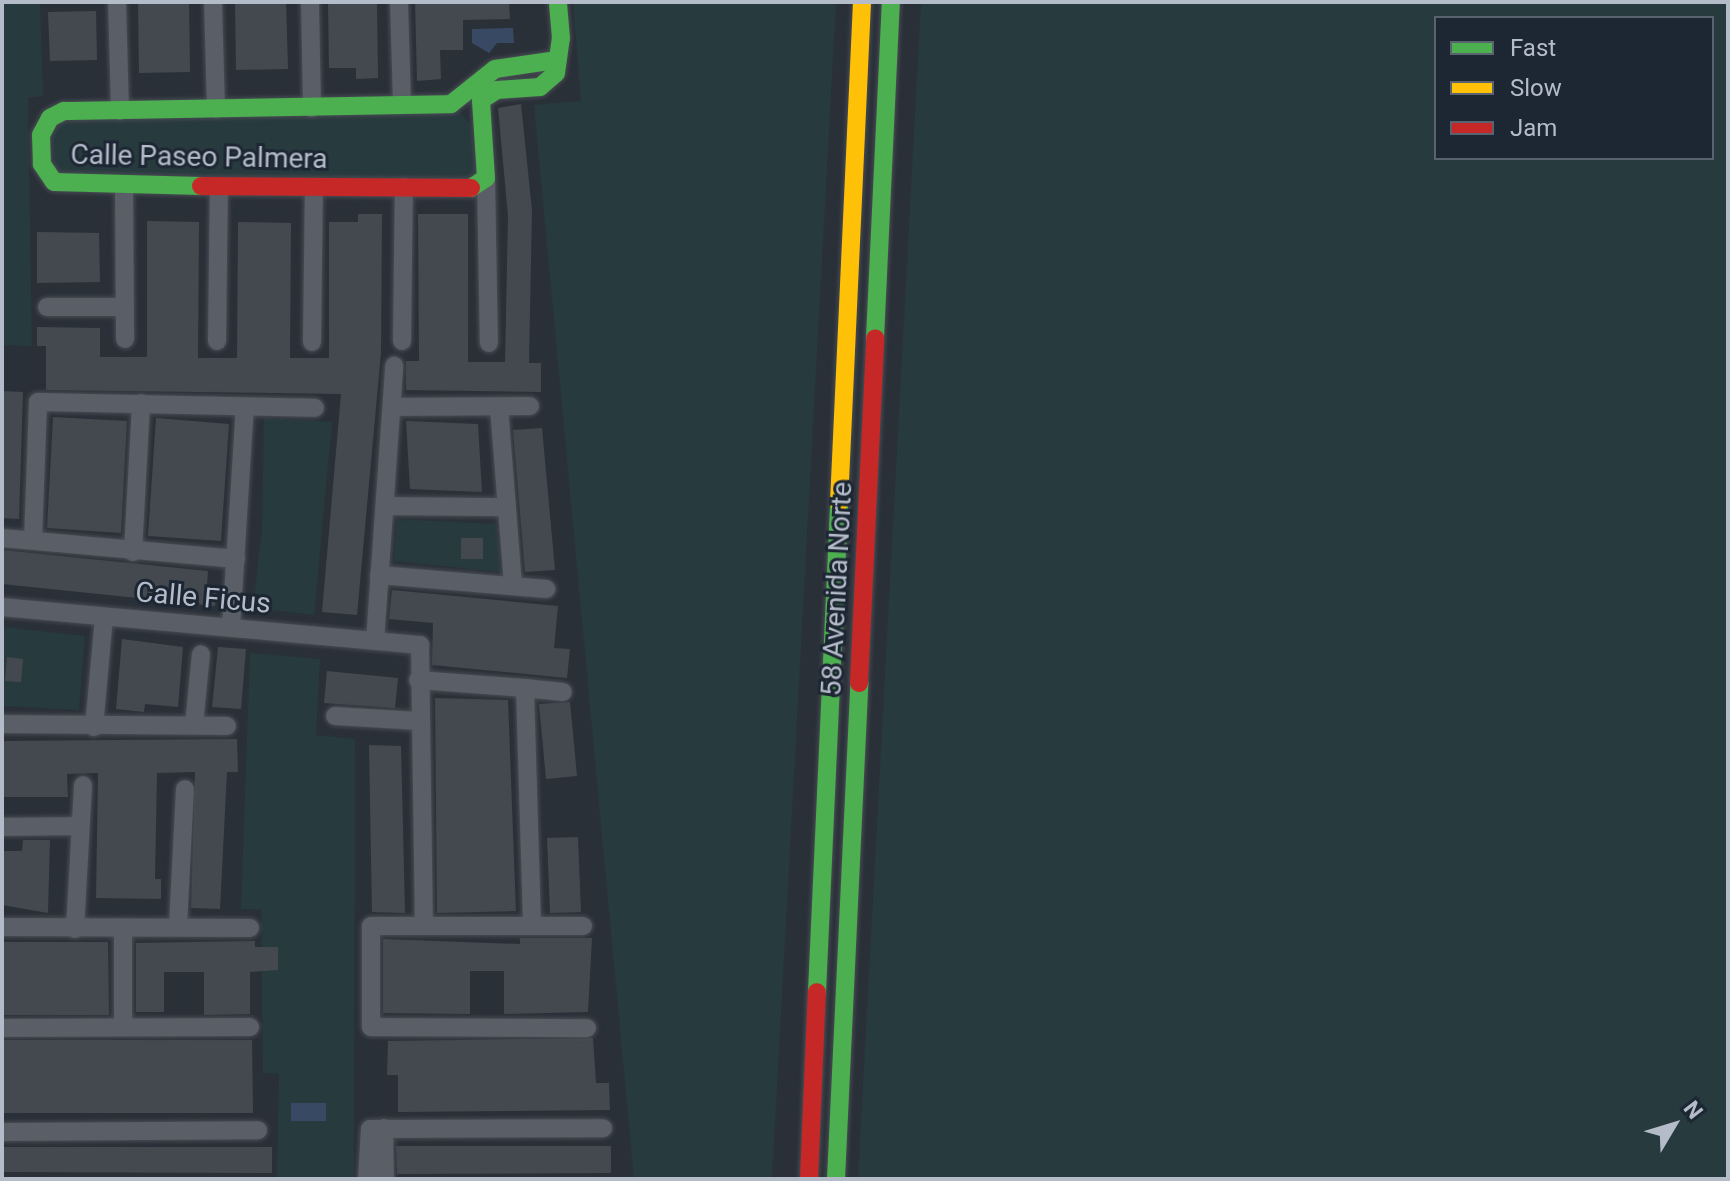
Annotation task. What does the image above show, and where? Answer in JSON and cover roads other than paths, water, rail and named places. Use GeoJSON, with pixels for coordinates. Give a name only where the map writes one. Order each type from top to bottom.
{"type":"FeatureCollection","features":[{"type":"Feature","properties":{"kind":"main road"},"geometry":{"type":"LineString","coordinates":[[486,178],[481,100],[497,90],[540,87],[556,73],[561,38],[558,2]]}},
{"type":"Feature","properties":{"kind":"main road","name":"58 Avenida Norte"},"geometry":{"type":"LineString","coordinates":[[809,1179],[862,2]]}},
{"type":"Feature","properties":{"kind":"main road","name":"58 Avenida Norte"},"geometry":{"type":"LineString","coordinates":[[836,1179],[891,2]]}},
{"type":"Feature","properties":{"kind":"main road","name":"Calle Paseo Palmera"},"geometry":{"type":"LineString","coordinates":[[486,178],[472,188],[219,188],[54,182],[42,164],[41,135],[50,118],[64,111],[451,104],[495,69],[557,60]]}},
{"type":"Feature","properties":{"kind":"main road"},"geometry":{"type":"LineString","coordinates":[[860,78],[888,80]]}},
{"type":"Feature","properties":{"kind":"main road"},"geometry":{"type":"LineString","coordinates":[[843,405],[873,405]]}},
{"type":"Feature","properties":{"kind":"main road"},"geometry":{"type":"LineString","coordinates":[[829,712],[859,713]]}},
{"type":"Feature","properties":{"kind":"main road"},"geometry":{"type":"LineString","coordinates":[[816,1019],[845,1021]]}},
{"type":"Feature","properties":{"kind":"street"},"geometry":{"type":"LineString","coordinates":[[117,2],[120,111]]}},
{"type":"Feature","properties":{"kind":"street"},"geometry":{"type":"LineString","coordinates":[[213,2],[216,109]]}},
{"type":"Feature","properties":{"kind":"street"},"geometry":{"type":"LineString","coordinates":[[310,2],[312,108]]}},
{"type":"Feature","properties":{"kind":"street"},"geometry":{"type":"LineString","coordinates":[[399,2],[402,105]]}},
{"type":"Feature","properties":{"kind":"street"},"geometry":{"type":"LineString","coordinates":[[486,178],[489,343]]}},
{"type":"Feature","properties":{"kind":"street"},"geometry":{"type":"LineString","coordinates":[[124,186],[125,339]]}},
{"type":"Feature","properties":{"kind":"street"},"geometry":{"type":"LineString","coordinates":[[312,342],[314,187]]}},
{"type":"Feature","properties":{"kind":"street"},"geometry":{"type":"LineString","coordinates":[[402,341],[404,187]]}},
{"type":"Feature","properties":{"kind":"street"},"geometry":{"type":"LineString","coordinates":[[217,341],[219,188]]}},
{"type":"Feature","properties":{"kind":"street"},"geometry":{"type":"LineString","coordinates":[[47,307],[125,307]]}},
{"type":"Feature","properties":{"kind":"street"},"geometry":{"type":"LineString","coordinates":[[375,641],[394,366]]}},
{"type":"Feature","properties":{"kind":"street"},"geometry":{"type":"LineString","coordinates":[[33,540],[38,402],[315,408]]}},
{"type":"Feature","properties":{"kind":"street"},"geometry":{"type":"LineString","coordinates":[[133,552],[141,403]]}},
{"type":"Feature","properties":{"kind":"street"},"geometry":{"type":"LineString","coordinates":[[393,407],[530,406]]}},
{"type":"Feature","properties":{"kind":"street"},"geometry":{"type":"LineString","coordinates":[[231,627],[245,407]]}},
{"type":"Feature","properties":{"kind":"street"},"geometry":{"type":"LineString","coordinates":[[499,407],[513,585]]}},
{"type":"Feature","properties":{"kind":"street"},"geometry":{"type":"LineString","coordinates":[[385,506],[506,507]]}},
{"type":"Feature","properties":{"kind":"street"},"geometry":{"type":"LineString","coordinates":[[2,538],[236,559]]}},
{"type":"Feature","properties":{"kind":"street"},"geometry":{"type":"LineString","coordinates":[[379,575],[546,589]]}},
{"type":"Feature","properties":{"kind":"street","name":"Calle Ficus"},"geometry":{"type":"LineString","coordinates":[[2,607],[103,626],[231,627],[420,645],[418,680]]}},
{"type":"Feature","properties":{"kind":"street"},"geometry":{"type":"LineString","coordinates":[[94,727],[103,626]]}},
{"type":"Feature","properties":{"kind":"street"},"geometry":{"type":"LineString","coordinates":[[194,725],[201,654]]}},
{"type":"Feature","properties":{"kind":"street"},"geometry":{"type":"LineString","coordinates":[[424,923],[418,680],[563,692]]}},
{"type":"Feature","properties":{"kind":"street"},"geometry":{"type":"LineString","coordinates":[[525,688],[532,926]]}},
{"type":"Feature","properties":{"kind":"street"},"geometry":{"type":"LineString","coordinates":[[335,716],[418,721]]}},
{"type":"Feature","properties":{"kind":"street"},"geometry":{"type":"LineString","coordinates":[[2,724],[227,726]]}},
{"type":"Feature","properties":{"kind":"street"},"geometry":{"type":"LineString","coordinates":[[75,929],[83,785]]}},
{"type":"Feature","properties":{"kind":"street"},"geometry":{"type":"LineString","coordinates":[[178,926],[185,789]]}},
{"type":"Feature","properties":{"kind":"street"},"geometry":{"type":"LineString","coordinates":[[2,827],[80,826]]}},
{"type":"Feature","properties":{"kind":"street"},"geometry":{"type":"LineString","coordinates":[[583,926],[424,923],[371,926],[371,1027],[587,1028]]}},
{"type":"Feature","properties":{"kind":"street"},"geometry":{"type":"LineString","coordinates":[[2,927],[123,930],[178,926],[250,928]]}},
{"type":"Feature","properties":{"kind":"street"},"geometry":{"type":"LineString","coordinates":[[123,930],[123,1026]]}},
{"type":"Feature","properties":{"kind":"street"},"geometry":{"type":"LineString","coordinates":[[2,1028],[250,1027]]}},
{"type":"Feature","properties":{"kind":"street"},"geometry":{"type":"LineString","coordinates":[[384,1128],[385,1179]]}},
{"type":"Feature","properties":{"kind":"street"},"geometry":{"type":"LineString","coordinates":[[367,1179],[366,1137],[370,1129],[603,1128]]}},
{"type":"Feature","properties":{"kind":"street"},"geometry":{"type":"LineString","coordinates":[[2,1132],[258,1130]]}},
{"type":"Feature","properties":{"kind":"water"},"geometry":{"type":"Polygon","coordinates":[[[513,28],[514,43],[497,43],[489,53],[472,43],[472,29],[513,28]]]}},
{"type":"Feature","properties":{"kind":"water"},"geometry":{"type":"Polygon","coordinates":[[[291,1103],[326,1103],[326,1121],[291,1121],[291,1103]]]}}]}
